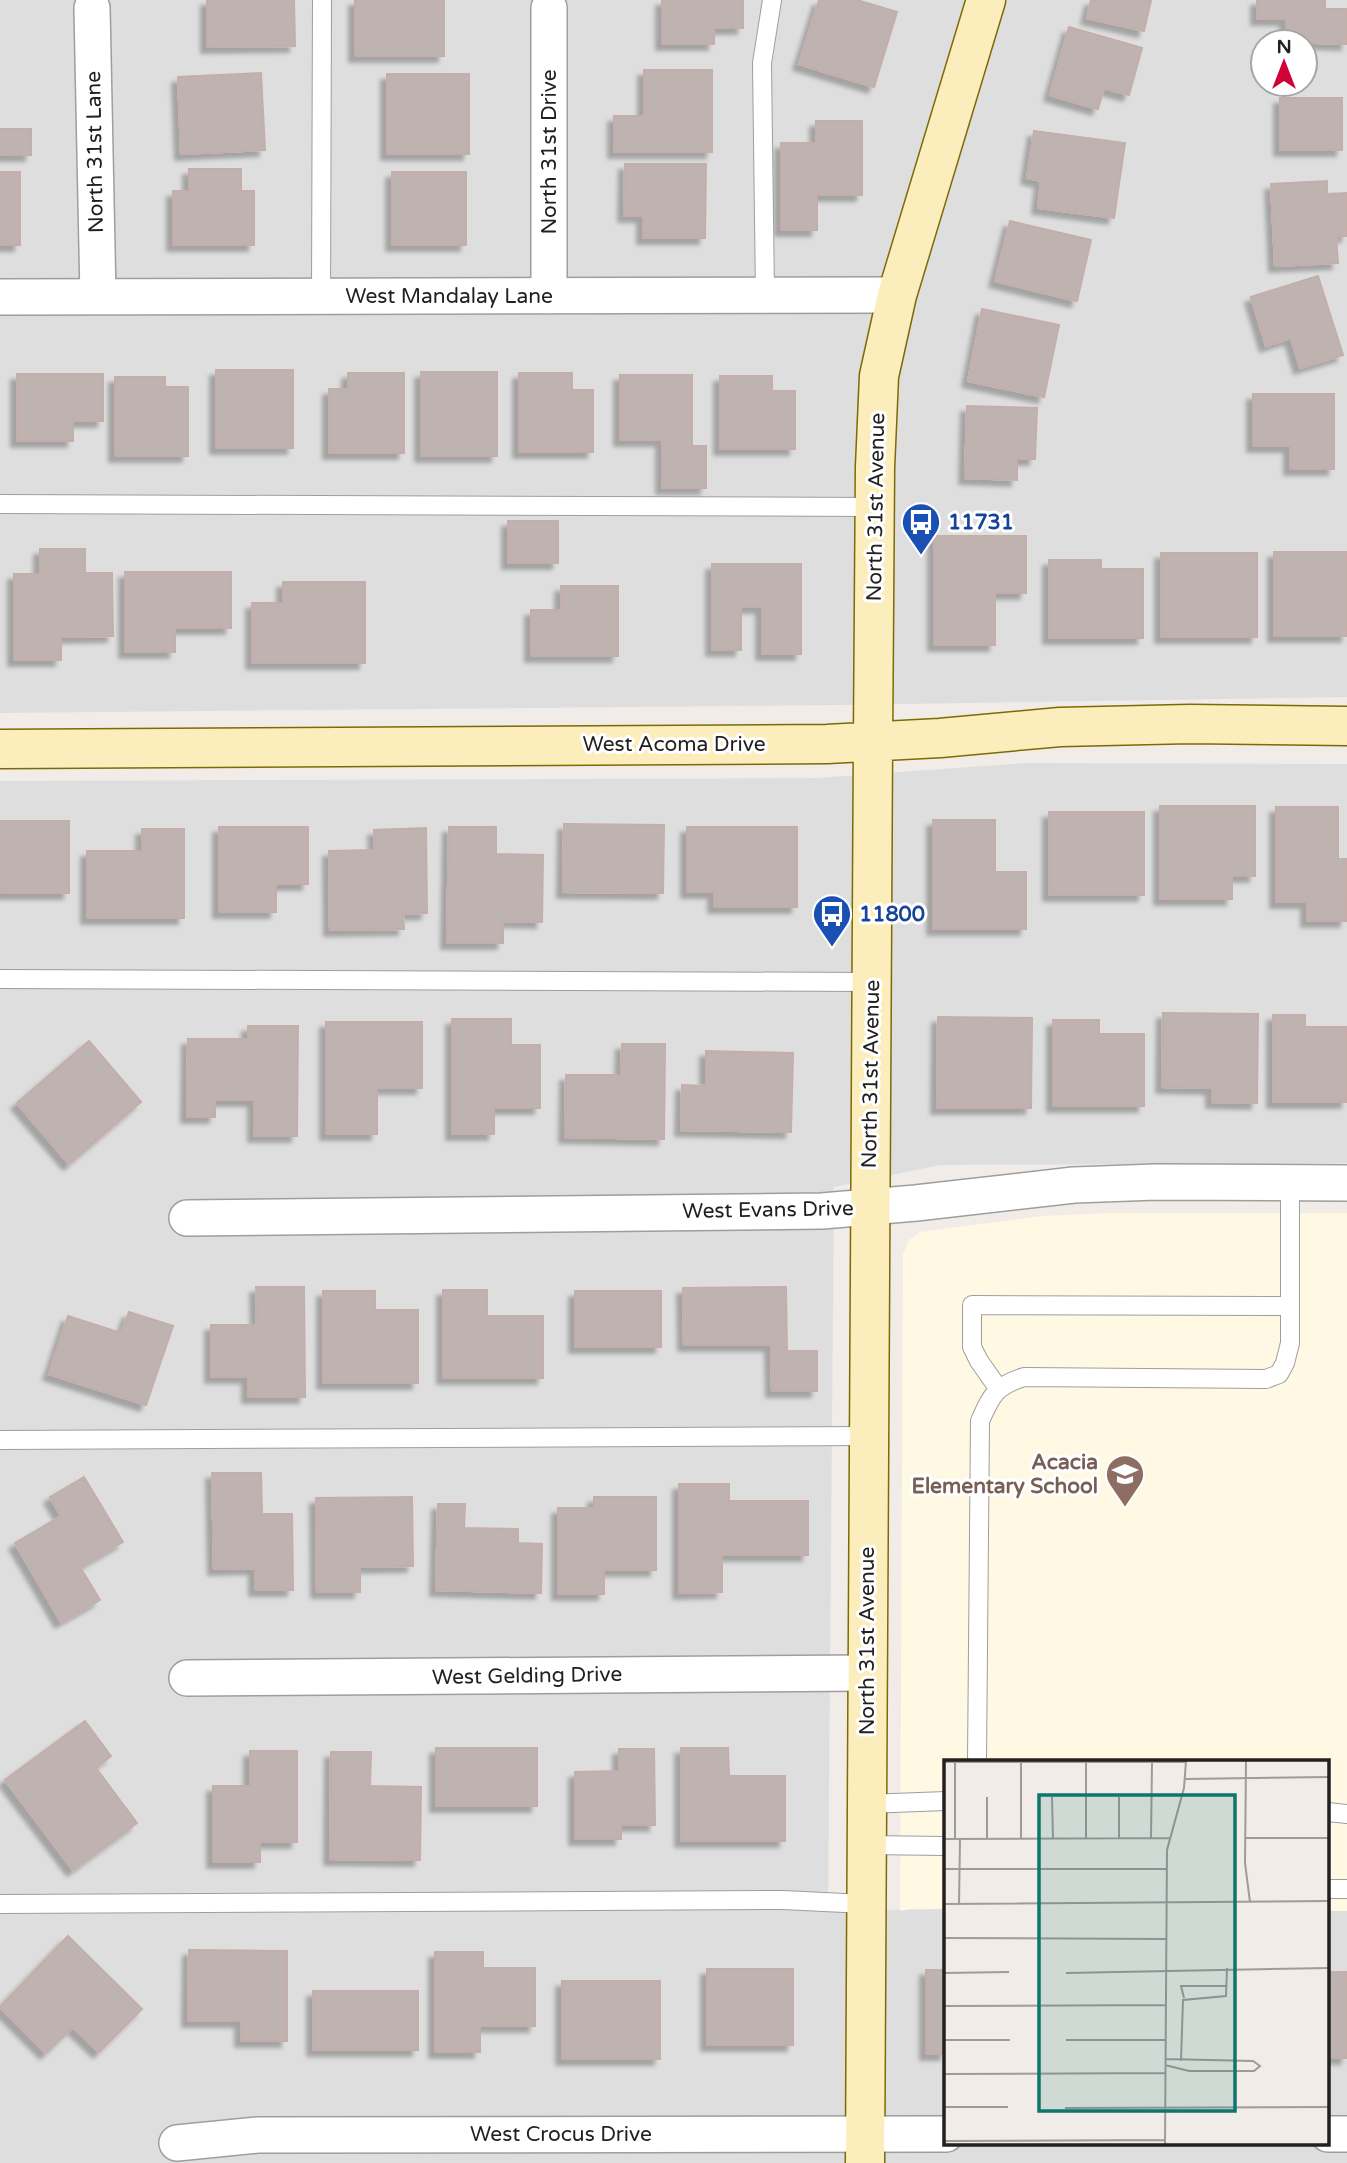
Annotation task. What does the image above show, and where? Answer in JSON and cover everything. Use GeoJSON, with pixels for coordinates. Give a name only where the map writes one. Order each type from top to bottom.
{"type":"FeatureCollection","features":[{"type":"Feature","properties":{"kind":"street","name":"North 31st Avenue"},"geometry":{"type":"LineString","coordinates":[[866,2148],[869,1207],[875,507],[879,376],[897,295],[986,0]]}},
{"type":"Feature","properties":{"kind":"street","name":"North 31st Lane"},"geometry":{"type":"LineString","coordinates":[[92,8],[98,297]]}},
{"type":"Feature","properties":{"kind":"street","name":"North 31st Drive"},"geometry":{"type":"LineString","coordinates":[[549,8],[549,296]]}},
{"type":"Feature","properties":{"kind":"street","name":"West Mandalay Lane"},"geometry":{"type":"LineString","coordinates":[[0,298],[897,295]]}},
{"type":"Feature","properties":{"kind":"street","name":"West Acoma Drive"},"geometry":{"type":"LineString","coordinates":[[0,748],[827,744],[940,738],[1060,727],[1190,724],[1347,726]]}},
{"type":"Feature","properties":{"kind":"street","name":"West Evans Drive"},"geometry":{"type":"LineString","coordinates":[[187,1217],[822,1210],[1074,1185],[1156,1182],[1347,1183]]}},
{"type":"Feature","properties":{"kind":"street","name":"West Gelding Drive"},"geometry":{"type":"LineString","coordinates":[[187,1678],[867,1673]]}},
{"type":"Feature","properties":{"kind":"street","name":"West Crocus Drive"},"geometry":{"type":"LineString","coordinates":[[177,2143],[258,2135],[866,2148],[944,2134]]}},
{"type":"Feature","properties":{"kind":"lane"},"geometry":{"type":"LineString","coordinates":[[321,297],[322,0]]}},
{"type":"Feature","properties":{"kind":"lane"},"geometry":{"type":"LineString","coordinates":[[765,295],[761,63],[772,0]]}},
{"type":"Feature","properties":{"kind":"lane"},"geometry":{"type":"LineString","coordinates":[[0,504],[875,507]]}},
{"type":"Feature","properties":{"kind":"lane"},"geometry":{"type":"LineString","coordinates":[[0,979],[872,982]]}},
{"type":"Feature","properties":{"kind":"lane"},"geometry":{"type":"LineString","coordinates":[[977,1760],[980,1421],[998,1388],[1024,1377],[1266,1379],[1279,1374],[1290,1343],[1290,1182]]}},
{"type":"Feature","properties":{"kind":"lane"},"geometry":{"type":"LineString","coordinates":[[998,1388],[971,1347],[972,1305],[1290,1306]]}},
{"type":"Feature","properties":{"kind":"lane"},"geometry":{"type":"LineString","coordinates":[[0,1440],[869,1436]]}},
{"type":"Feature","properties":{"kind":"lane"},"geometry":{"type":"LineString","coordinates":[[866,1804],[944,1801]]}},
{"type":"Feature","properties":{"kind":"lane"},"geometry":{"type":"LineString","coordinates":[[866,1845],[944,1846]]}},
{"type":"Feature","properties":{"kind":"lane"},"geometry":{"type":"LineString","coordinates":[[0,1904],[783,1900],[865,1905]]}},
{"type":"Feature","properties":{"kind":"shaded area"},"geometry":{"type":"Polygon","coordinates":[[[0,0],[1347,0],[1347,697],[0,713],[0,0]]]}},
{"type":"Feature","properties":{"kind":"shaded area"},"geometry":{"type":"Polygon","coordinates":[[[1026,763],[1347,764],[1347,1163],[940,1165],[834,1187],[828,1911],[944,1909],[944,2146],[1330,2146],[1330,1911],[1347,1911],[1347,2163],[0,2163],[0,781],[817,778],[1026,763]]]}},
{"type":"Feature","properties":{"kind":"shaded area","name":"Acacia Elementary School"},"geometry":{"type":"Polygon","coordinates":[[[1110,1213],[1347,1213],[1347,1911],[1330,1911],[1330,1760],[944,1760],[944,1909],[900,1911],[903,1254],[909,1240],[920,1232],[1042,1216],[1110,1213]]]}},
{"type":"Feature","properties":{"kind":"building"},"geometry":{"type":"Polygon","coordinates":[[[207,0],[294,0],[295,46],[207,47],[207,0]]]}},
{"type":"Feature","properties":{"kind":"building"},"geometry":{"type":"Polygon","coordinates":[[[355,0],[444,0],[444,56],[355,56],[355,0]]]}},
{"type":"Feature","properties":{"kind":"building"},"geometry":{"type":"Polygon","coordinates":[[[662,0],[743,0],[743,28],[714,28],[714,44],[662,44],[662,0]]]}},
{"type":"Feature","properties":{"kind":"building"},"geometry":{"type":"Polygon","coordinates":[[[819,0],[857,0],[897,12],[874,87],[799,64],[819,0]]]}},
{"type":"Feature","properties":{"kind":"building"},"geometry":{"type":"Polygon","coordinates":[[[1091,0],[1151,0],[1144,31],[1087,18],[1091,0]]]}},
{"type":"Feature","properties":{"kind":"building"},"geometry":{"type":"Polygon","coordinates":[[[1257,0],[1325,0],[1325,9],[1347,9],[1347,44],[1319,43],[1319,28],[1286,28],[1286,19],[1257,19],[1257,0]]]}},
{"type":"Feature","properties":{"kind":"building"},"geometry":{"type":"Polygon","coordinates":[[[1069,27],[1142,48],[1129,95],[1104,88],[1098,109],[1050,95],[1069,27]]]}},
{"type":"Feature","properties":{"kind":"building"},"geometry":{"type":"Polygon","coordinates":[[[644,70],[712,70],[712,152],[614,152],[614,116],[644,116],[644,70]]]}},
{"type":"Feature","properties":{"kind":"building"},"geometry":{"type":"Polygon","coordinates":[[[261,73],[265,150],[181,154],[178,77],[261,73]]]}},
{"type":"Feature","properties":{"kind":"building"},"geometry":{"type":"Polygon","coordinates":[[[387,74],[469,74],[469,154],[387,154],[387,74]]]}},
{"type":"Feature","properties":{"kind":"building"},"geometry":{"type":"Polygon","coordinates":[[[1280,98],[1342,98],[1342,150],[1280,150],[1280,98]]]}},
{"type":"Feature","properties":{"kind":"building"},"geometry":{"type":"Polygon","coordinates":[[[816,121],[862,121],[862,195],[817,195],[817,230],[781,230],[781,143],[816,143],[816,121]]]}},
{"type":"Feature","properties":{"kind":"building"},"geometry":{"type":"Polygon","coordinates":[[[0,129],[31,129],[31,155],[0,155],[0,129]]]}},
{"type":"Feature","properties":{"kind":"building"},"geometry":{"type":"Polygon","coordinates":[[[1034,131],[1125,143],[1114,218],[1038,208],[1041,181],[1027,178],[1034,131]]]}},
{"type":"Feature","properties":{"kind":"building"},"geometry":{"type":"Polygon","coordinates":[[[625,164],[706,164],[705,238],[643,238],[643,216],[624,216],[625,164]]]}},
{"type":"Feature","properties":{"kind":"building"},"geometry":{"type":"Polygon","coordinates":[[[189,169],[241,169],[241,191],[254,191],[254,245],[173,245],[173,191],[189,191],[189,169]]]}},
{"type":"Feature","properties":{"kind":"building"},"geometry":{"type":"Polygon","coordinates":[[[0,172],[20,172],[20,245],[0,245],[0,172]]]}},
{"type":"Feature","properties":{"kind":"building"},"geometry":{"type":"Polygon","coordinates":[[[392,172],[466,172],[466,245],[392,245],[392,172]]]}},
{"type":"Feature","properties":{"kind":"building"},"geometry":{"type":"Polygon","coordinates":[[[1327,181],[1327,194],[1347,193],[1347,236],[1336,236],[1338,263],[1275,266],[1271,184],[1327,181]]]}},
{"type":"Feature","properties":{"kind":"building"},"geometry":{"type":"Polygon","coordinates":[[[1010,221],[1091,240],[1077,301],[995,281],[1010,221]]]}},
{"type":"Feature","properties":{"kind":"building"},"geometry":{"type":"Polygon","coordinates":[[[1318,276],[1343,355],[1300,368],[1291,338],[1266,346],[1251,297],[1318,276]]]}},
{"type":"Feature","properties":{"kind":"building"},"geometry":{"type":"Polygon","coordinates":[[[982,309],[1059,325],[1044,397],[968,381],[982,309]]]}},
{"type":"Feature","properties":{"kind":"building"},"geometry":{"type":"Polygon","coordinates":[[[216,370],[293,370],[293,448],[216,448],[216,370]]]}},
{"type":"Feature","properties":{"kind":"building"},"geometry":{"type":"Polygon","coordinates":[[[421,372],[497,372],[497,456],[421,456],[421,372]]]}},
{"type":"Feature","properties":{"kind":"building"},"geometry":{"type":"Polygon","coordinates":[[[348,373],[404,373],[404,453],[329,453],[329,389],[348,389],[348,373]]]}},
{"type":"Feature","properties":{"kind":"building"},"geometry":{"type":"Polygon","coordinates":[[[519,373],[572,373],[572,390],[593,390],[593,452],[519,452],[519,373]]]}},
{"type":"Feature","properties":{"kind":"building"},"geometry":{"type":"Polygon","coordinates":[[[17,374],[103,374],[103,421],[73,421],[73,441],[17,441],[17,374]]]}},
{"type":"Feature","properties":{"kind":"building"},"geometry":{"type":"Polygon","coordinates":[[[620,375],[692,375],[692,446],[706,446],[706,488],[662,488],[662,440],[620,440],[620,375]]]}},
{"type":"Feature","properties":{"kind":"building"},"geometry":{"type":"Polygon","coordinates":[[[720,376],[772,376],[772,391],[795,391],[795,449],[720,449],[720,376]]]}},
{"type":"Feature","properties":{"kind":"building"},"geometry":{"type":"Polygon","coordinates":[[[115,377],[165,377],[165,387],[188,387],[188,456],[115,456],[115,377]]]}},
{"type":"Feature","properties":{"kind":"building"},"geometry":{"type":"Polygon","coordinates":[[[1253,394],[1334,394],[1334,469],[1290,469],[1290,446],[1253,446],[1253,394]]]}},
{"type":"Feature","properties":{"kind":"building"},"geometry":{"type":"Polygon","coordinates":[[[967,406],[1037,408],[1035,459],[1017,459],[1017,480],[965,478],[967,406]]]}},
{"type":"Feature","properties":{"kind":"building"},"geometry":{"type":"Polygon","coordinates":[[[508,521],[558,521],[558,563],[508,563],[508,521]]]}},
{"type":"Feature","properties":{"kind":"building"},"geometry":{"type":"Polygon","coordinates":[[[934,536],[1026,536],[1026,593],[995,593],[995,645],[934,645],[934,536]]]}},
{"type":"Feature","properties":{"kind":"building"},"geometry":{"type":"Polygon","coordinates":[[[40,549],[85,549],[85,573],[112,573],[113,636],[61,637],[61,660],[14,660],[14,574],[40,574],[40,549]]]}},
{"type":"Feature","properties":{"kind":"building"},"geometry":{"type":"Polygon","coordinates":[[[1274,552],[1347,552],[1347,636],[1274,636],[1274,552]]]}},
{"type":"Feature","properties":{"kind":"building"},"geometry":{"type":"Polygon","coordinates":[[[1161,553],[1257,553],[1257,637],[1161,637],[1161,553]]]}},
{"type":"Feature","properties":{"kind":"building"},"geometry":{"type":"Polygon","coordinates":[[[1049,560],[1101,560],[1101,569],[1143,569],[1143,638],[1049,638],[1049,560]]]}},
{"type":"Feature","properties":{"kind":"building"},"geometry":{"type":"Polygon","coordinates":[[[712,564],[801,564],[801,654],[762,654],[762,607],[741,607],[741,650],[712,650],[712,564]]]}},
{"type":"Feature","properties":{"kind":"building"},"geometry":{"type":"Polygon","coordinates":[[[125,572],[231,572],[231,628],[175,628],[175,652],[125,652],[125,572]]]}},
{"type":"Feature","properties":{"kind":"building"},"geometry":{"type":"Polygon","coordinates":[[[283,582],[365,582],[365,663],[252,663],[252,603],[283,603],[283,582]]]}},
{"type":"Feature","properties":{"kind":"building"},"geometry":{"type":"Polygon","coordinates":[[[561,586],[618,586],[618,656],[531,656],[531,610],[561,610],[561,586]]]}},
{"type":"Feature","properties":{"kind":"building"},"geometry":{"type":"Polygon","coordinates":[[[1160,806],[1255,806],[1255,876],[1232,876],[1232,899],[1160,899],[1160,806]]]}},
{"type":"Feature","properties":{"kind":"building"},"geometry":{"type":"Polygon","coordinates":[[[1276,807],[1338,807],[1338,859],[1347,859],[1346,921],[1307,921],[1307,902],[1276,902],[1276,807]]]}},
{"type":"Feature","properties":{"kind":"building"},"geometry":{"type":"Polygon","coordinates":[[[1049,812],[1144,812],[1144,895],[1049,895],[1049,812]]]}},
{"type":"Feature","properties":{"kind":"building"},"geometry":{"type":"Polygon","coordinates":[[[933,820],[995,820],[995,872],[1026,872],[1026,929],[933,929],[933,820]]]}},
{"type":"Feature","properties":{"kind":"building"},"geometry":{"type":"Polygon","coordinates":[[[0,821],[69,821],[69,893],[0,893],[0,821]]]}},
{"type":"Feature","properties":{"kind":"building"},"geometry":{"type":"Polygon","coordinates":[[[564,824],[664,825],[663,893],[563,892],[564,824]]]}},
{"type":"Feature","properties":{"kind":"building"},"geometry":{"type":"Polygon","coordinates":[[[219,827],[308,827],[308,884],[276,884],[276,912],[219,912],[219,827]]]}},
{"type":"Feature","properties":{"kind":"building"},"geometry":{"type":"Polygon","coordinates":[[[449,827],[496,827],[496,854],[543,855],[542,922],[503,921],[503,943],[447,943],[449,827]]]}},
{"type":"Feature","properties":{"kind":"building"},"geometry":{"type":"Polygon","coordinates":[[[687,827],[797,827],[797,907],[714,907],[714,892],[687,892],[687,827]]]}},
{"type":"Feature","properties":{"kind":"building"},"geometry":{"type":"Polygon","coordinates":[[[426,828],[427,913],[403,914],[404,929],[330,930],[329,851],[375,850],[374,830],[426,828]]]}},
{"type":"Feature","properties":{"kind":"building"},"geometry":{"type":"Polygon","coordinates":[[[142,829],[184,829],[184,918],[87,918],[87,851],[142,851],[142,829]]]}},
{"type":"Feature","properties":{"kind":"building"},"geometry":{"type":"Polygon","coordinates":[[[1163,1013],[1258,1014],[1257,1103],[1212,1102],[1212,1088],[1162,1087],[1163,1013]]]}},
{"type":"Feature","properties":{"kind":"building"},"geometry":{"type":"Polygon","coordinates":[[[1273,1015],[1305,1015],[1305,1027],[1347,1027],[1347,1102],[1273,1102],[1273,1015]]]}},
{"type":"Feature","properties":{"kind":"building"},"geometry":{"type":"Polygon","coordinates":[[[938,1017],[1032,1018],[1031,1108],[937,1108],[938,1017]]]}},
{"type":"Feature","properties":{"kind":"building"},"geometry":{"type":"Polygon","coordinates":[[[452,1019],[511,1019],[511,1045],[540,1045],[540,1108],[494,1108],[494,1134],[452,1134],[452,1019]]]}},
{"type":"Feature","properties":{"kind":"building"},"geometry":{"type":"Polygon","coordinates":[[[1053,1020],[1099,1020],[1099,1034],[1144,1034],[1144,1106],[1053,1106],[1053,1020]]]}},
{"type":"Feature","properties":{"kind":"building"},"geometry":{"type":"Polygon","coordinates":[[[326,1022],[422,1022],[422,1088],[377,1088],[377,1134],[326,1134],[326,1022]]]}},
{"type":"Feature","properties":{"kind":"building"},"geometry":{"type":"Polygon","coordinates":[[[248,1026],[298,1026],[297,1136],[254,1136],[254,1100],[215,1100],[215,1117],[187,1117],[188,1039],[248,1039],[248,1026]]]}},
{"type":"Feature","properties":{"kind":"building"},"geometry":{"type":"Polygon","coordinates":[[[89,1041],[141,1102],[69,1164],[17,1103],[89,1041]]]}},
{"type":"Feature","properties":{"kind":"building"},"geometry":{"type":"Polygon","coordinates":[[[622,1044],[665,1044],[664,1139],[565,1137],[566,1075],[621,1075],[622,1044]]]}},
{"type":"Feature","properties":{"kind":"building"},"geometry":{"type":"Polygon","coordinates":[[[706,1051],[793,1053],[791,1132],[681,1130],[682,1085],[706,1086],[706,1051]]]}},
{"type":"Feature","properties":{"kind":"building"},"geometry":{"type":"Polygon","coordinates":[[[256,1287],[304,1287],[305,1397],[248,1397],[248,1377],[211,1377],[211,1325],[257,1325],[256,1287]]]}},
{"type":"Feature","properties":{"kind":"building"},"geometry":{"type":"Polygon","coordinates":[[[786,1287],[787,1351],[817,1351],[817,1391],[772,1391],[771,1345],[684,1345],[683,1288],[786,1287]]]}},
{"type":"Feature","properties":{"kind":"building"},"geometry":{"type":"Polygon","coordinates":[[[443,1290],[487,1290],[487,1316],[543,1316],[543,1378],[443,1378],[443,1290]]]}},
{"type":"Feature","properties":{"kind":"building"},"geometry":{"type":"Polygon","coordinates":[[[323,1291],[375,1291],[375,1310],[418,1310],[418,1383],[323,1383],[323,1291]]]}},
{"type":"Feature","properties":{"kind":"building"},"geometry":{"type":"Polygon","coordinates":[[[575,1291],[661,1291],[661,1347],[575,1347],[575,1291]]]}},
{"type":"Feature","properties":{"kind":"building"},"geometry":{"type":"Polygon","coordinates":[[[129,1312],[173,1326],[146,1405],[49,1374],[68,1316],[121,1333],[129,1312]]]}},
{"type":"Feature","properties":{"kind":"building"},"geometry":{"type":"Polygon","coordinates":[[[212,1473],[261,1473],[262,1514],[292,1514],[293,1590],[255,1590],[255,1568],[214,1569],[212,1473]]]}},
{"type":"Feature","properties":{"kind":"building"},"geometry":{"type":"Polygon","coordinates":[[[84,1477],[123,1542],[80,1567],[100,1600],[61,1622],[15,1543],[61,1516],[50,1497],[84,1477]]]}},
{"type":"Feature","properties":{"kind":"building"},"geometry":{"type":"Polygon","coordinates":[[[679,1484],[729,1484],[729,1501],[808,1501],[808,1555],[722,1555],[722,1592],[679,1593],[679,1484]]]}},
{"type":"Feature","properties":{"kind":"building"},"geometry":{"type":"Polygon","coordinates":[[[412,1497],[413,1566],[360,1567],[360,1592],[317,1592],[316,1498],[412,1497]]]}},
{"type":"Feature","properties":{"kind":"building"},"geometry":{"type":"Polygon","coordinates":[[[594,1497],[656,1497],[656,1570],[604,1570],[604,1594],[558,1594],[558,1508],[594,1508],[594,1497]]]}},
{"type":"Feature","properties":{"kind":"building"},"geometry":{"type":"Polygon","coordinates":[[[438,1504],[465,1504],[464,1528],[518,1529],[518,1543],[542,1544],[541,1593],[436,1590],[438,1504]]]}},
{"type":"Feature","properties":{"kind":"building"},"geometry":{"type":"Polygon","coordinates":[[[85,1721],[111,1756],[96,1768],[137,1823],[73,1870],[5,1780],[85,1721]]]}},
{"type":"Feature","properties":{"kind":"building"},"geometry":{"type":"Polygon","coordinates":[[[436,1748],[537,1748],[537,1806],[436,1806],[436,1748]]]}},
{"type":"Feature","properties":{"kind":"building"},"geometry":{"type":"Polygon","coordinates":[[[681,1748],[728,1748],[729,1776],[785,1776],[785,1841],[681,1841],[681,1748]]]}},
{"type":"Feature","properties":{"kind":"building"},"geometry":{"type":"Polygon","coordinates":[[[619,1749],[654,1749],[655,1825],[621,1825],[621,1839],[575,1839],[575,1772],[619,1771],[619,1749]]]}},
{"type":"Feature","properties":{"kind":"building"},"geometry":{"type":"Polygon","coordinates":[[[250,1751],[297,1751],[297,1842],[260,1842],[260,1862],[213,1862],[213,1786],[250,1786],[250,1751]]]}},
{"type":"Feature","properties":{"kind":"building"},"geometry":{"type":"Polygon","coordinates":[[[331,1752],[371,1752],[370,1786],[421,1787],[420,1860],[330,1859],[331,1752]]]}},
{"type":"Feature","properties":{"kind":"building"},"geometry":{"type":"Polygon","coordinates":[[[68,1936],[142,2009],[99,2052],[73,2027],[46,2053],[0,2007],[68,1936]]]}},
{"type":"Feature","properties":{"kind":"building"},"geometry":{"type":"Polygon","coordinates":[[[189,1950],[287,1951],[287,2041],[241,2041],[241,2021],[188,2021],[189,1950]]]}},
{"type":"Feature","properties":{"kind":"building"},"geometry":{"type":"Polygon","coordinates":[[[435,1952],[483,1952],[483,1968],[535,1968],[535,2026],[480,2026],[480,2052],[435,2052],[435,1952]]]}},
{"type":"Feature","properties":{"kind":"building"},"geometry":{"type":"Polygon","coordinates":[[[707,1969],[793,1969],[793,2045],[707,2045],[707,1969]]]}},
{"type":"Feature","properties":{"kind":"building"},"geometry":{"type":"Polygon","coordinates":[[[926,1970],[944,1970],[944,2054],[926,2054],[926,1970]]]}},
{"type":"Feature","properties":{"kind":"building"},"geometry":{"type":"Polygon","coordinates":[[[1330,1972],[1347,1972],[1347,2058],[1330,2058],[1330,1972]]]}},
{"type":"Feature","properties":{"kind":"building"},"geometry":{"type":"Polygon","coordinates":[[[562,1981],[660,1981],[660,2059],[562,2059],[562,1981]]]}},
{"type":"Feature","properties":{"kind":"building"},"geometry":{"type":"Polygon","coordinates":[[[313,1991],[418,1991],[418,2050],[313,2050],[313,1991]]]}},
{"type":"Feature","properties":{"kind":"place","name":"11731"},"geometry":{"type":"Point","coordinates":[921,556]}},
{"type":"Feature","properties":{"kind":"place","name":"11800"},"geometry":{"type":"Point","coordinates":[832,948]}},
{"type":"Feature","properties":{"kind":"place","name":"Acacia Elementary School"},"geometry":{"type":"Point","coordinates":[1125,1508]}}]}
